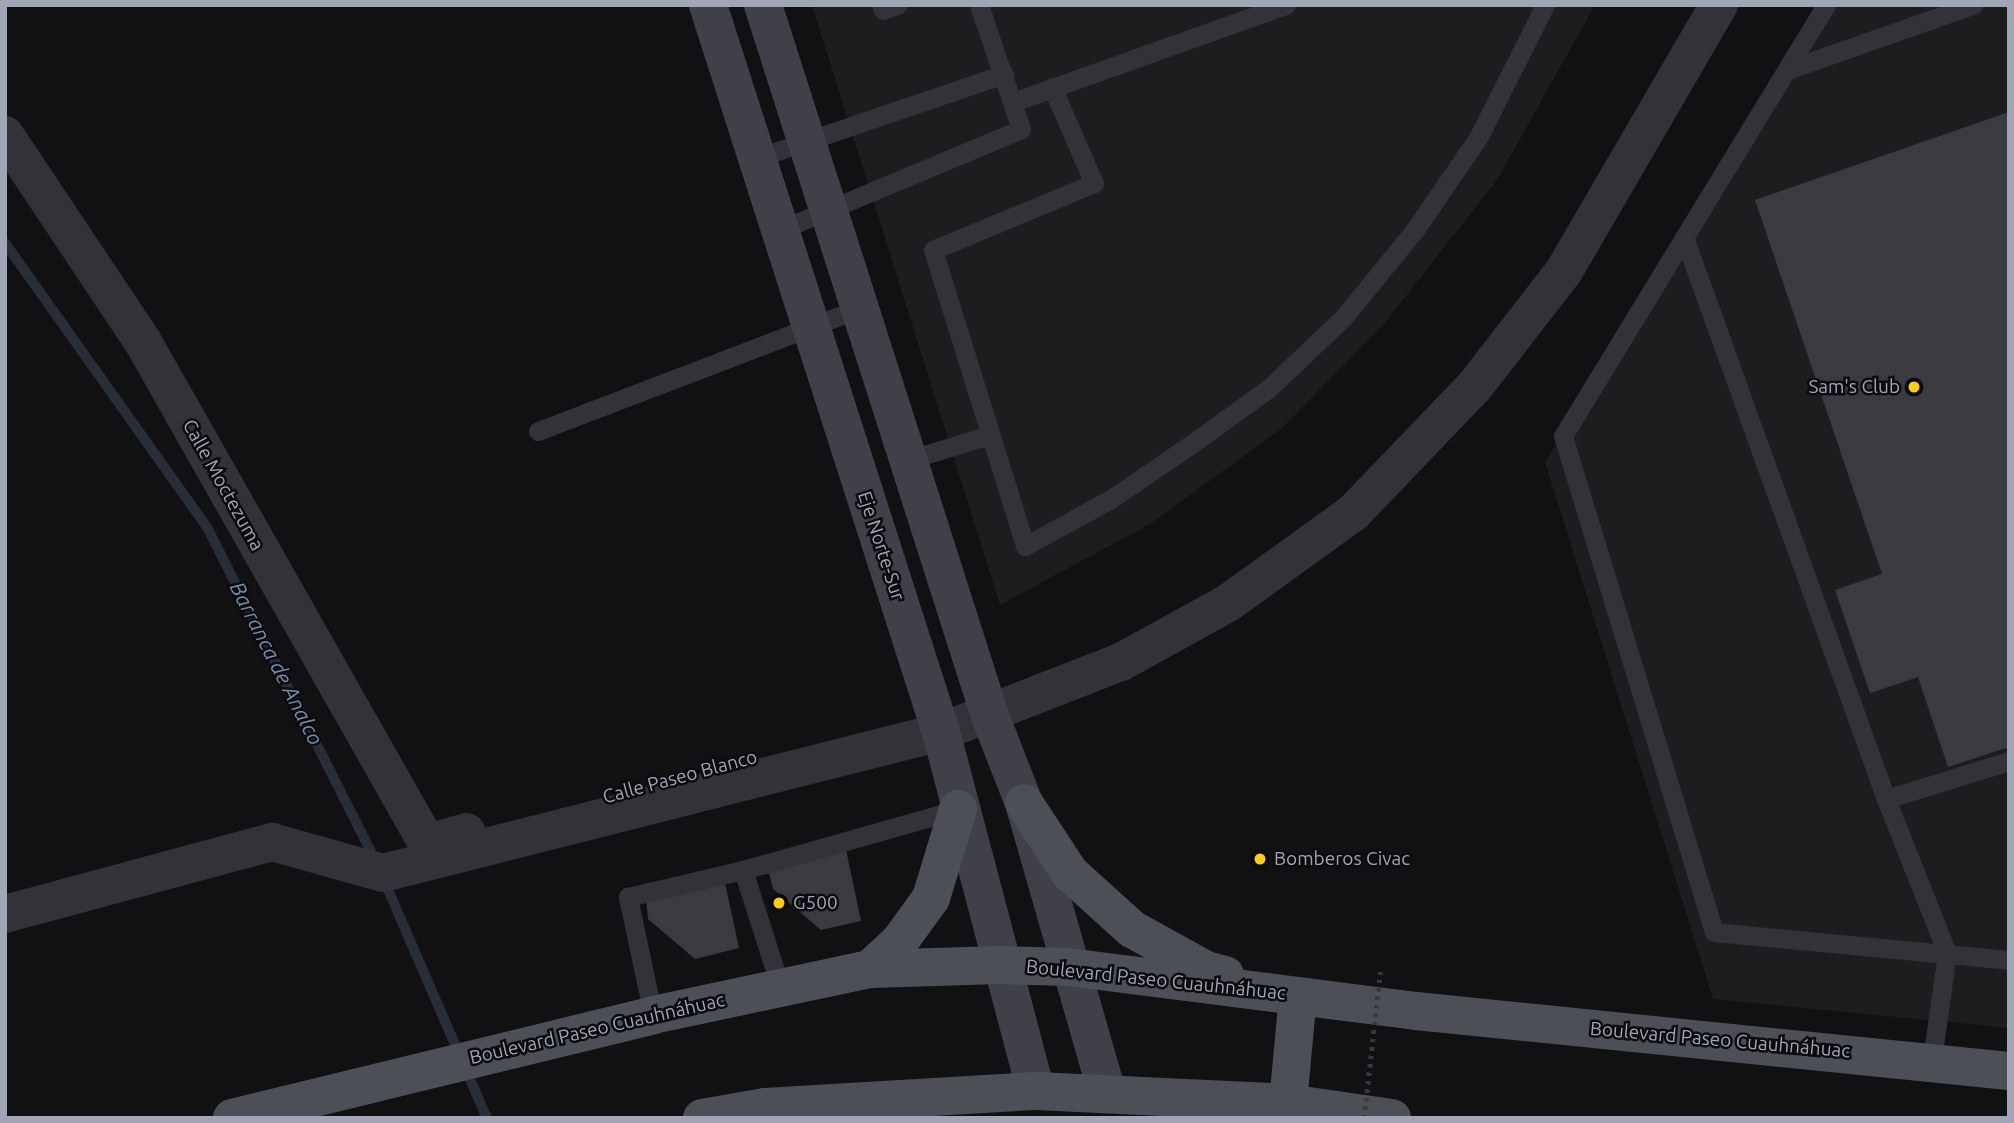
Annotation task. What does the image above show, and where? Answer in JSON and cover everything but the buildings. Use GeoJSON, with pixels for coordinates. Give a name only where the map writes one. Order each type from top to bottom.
{"type":"FeatureCollection","features":[{"type":"Feature","properties":{"kind":"main road"},"geometry":{"type":"LineString","coordinates":[[1024,803],[1070,873],[1132,929],[1206,970],[1298,996],[1288,1103]]}},
{"type":"Feature","properties":{"kind":"main road"},"geometry":{"type":"LineString","coordinates":[[870,969],[900,941],[931,898],[958,809]]}},
{"type":"Feature","properties":{"kind":"main road","name":"Boulevard Paseo Cuauhnáhuac"},"geometry":{"type":"LineString","coordinates":[[232,1118],[518,1046],[870,969],[1000,965],[1068,967],[1298,996],[2009,1070]]}},
{"type":"Feature","properties":{"kind":"main road"},"geometry":{"type":"LineString","coordinates":[[702,1118],[765,1107],[1036,1091],[1111,1105],[1288,1103],[1392,1118]]}},
{"type":"Feature","properties":{"kind":"street","name":"Eje Norte-Sur"},"geometry":{"type":"LineString","coordinates":[[708,5],[937,722],[958,809],[1036,1091]]}},
{"type":"Feature","properties":{"kind":"street"},"geometry":{"type":"LineString","coordinates":[[763,5],[990,716],[1024,803],[1068,967],[1111,1105]]}},
{"type":"Feature","properties":{"kind":"street"},"geometry":{"type":"LineString","coordinates":[[5,914],[272,842],[383,873],[937,722],[990,716],[1121,662],[1228,603],[1353,513],[1474,387],[1564,271],[1719,5]]}},
{"type":"Feature","properties":{"kind":"street","name":"Calle Moctezuma"},"geometry":{"type":"LineString","coordinates":[[5,135],[143,342],[427,843]]}},
{"type":"Feature","properties":{"kind":"street","name":"Calle Paseo Blanco"},"geometry":{"type":"LineString","coordinates":[[427,843],[937,722]]}},
{"type":"Feature","properties":{"kind":"lane"},"geometry":{"type":"LineString","coordinates":[[881,5],[883,10],[897,5]]}},
{"type":"Feature","properties":{"kind":"lane"},"geometry":{"type":"LineString","coordinates":[[780,230],[1021,129],[979,5]]}},
{"type":"Feature","properties":{"kind":"lane"},"geometry":{"type":"LineString","coordinates":[[1013,102],[1286,5]]}},
{"type":"Feature","properties":{"kind":"lane"},"geometry":{"type":"LineString","coordinates":[[1052,87],[1094,183],[933,250],[1025,546],[1111,499],[1269,387],[1343,318],[1414,231],[1478,138],[1545,5]]}},
{"type":"Feature","properties":{"kind":"lane"},"geometry":{"type":"LineString","coordinates":[[1826,5],[1563,436],[1714,932],[2009,960]]}},
{"type":"Feature","properties":{"kind":"lane"},"geometry":{"type":"LineString","coordinates":[[1787,70],[1973,5]]}},
{"type":"Feature","properties":{"kind":"lane"},"geometry":{"type":"LineString","coordinates":[[757,158],[1004,74]]}},
{"type":"Feature","properties":{"kind":"lane"},"geometry":{"type":"LineString","coordinates":[[1684,237],[1886,799],[1947,953],[1931,1060]]}},
{"type":"Feature","properties":{"kind":"lane"},"geometry":{"type":"LineString","coordinates":[[538,431],[860,308]]}},
{"type":"Feature","properties":{"kind":"lane"},"geometry":{"type":"LineString","coordinates":[[908,460],[990,435]]}},
{"type":"Feature","properties":{"kind":"lane"},"geometry":{"type":"LineString","coordinates":[[1886,799],[2009,761]]}},
{"type":"Feature","properties":{"kind":"lane"},"geometry":{"type":"LineString","coordinates":[[653,1015],[628,897],[743,870],[958,809]]}},
{"type":"Feature","properties":{"kind":"lane"},"geometry":{"type":"LineString","coordinates":[[743,870],[780,989]]}},
{"type":"Feature","properties":{"kind":"path"},"geometry":{"type":"LineString","coordinates":[[1364,1118],[1380,972]]}},
{"type":"Feature","properties":{"kind":"shaded area"},"geometry":{"type":"Polygon","coordinates":[[[812,5],[1595,5],[1497,180],[1384,324],[1281,429],[1150,524],[1000,605],[812,5]]]}},
{"type":"Feature","properties":{"kind":"shaded area"},"geometry":{"type":"Polygon","coordinates":[[[1816,5],[2009,5],[2009,1028],[1713,999],[1545,462],[1647,303],[1816,5]]]}},
{"type":"Feature","properties":{"kind":"waterway","name":"Barranca de Analco"},"geometry":{"type":"LineString","coordinates":[[5,243],[208,529],[375,860]]}},
{"type":"Feature","properties":{"kind":"waterway","name":"Barranca de Analco"},"geometry":{"type":"LineString","coordinates":[[383,878],[487,1118]]}},
{"type":"Feature","properties":{"kind":"place","name":"Sam's Club"},"geometry":{"type":"Point","coordinates":[1914,387]}},
{"type":"Feature","properties":{"kind":"place","name":"Bomberos Civac"},"geometry":{"type":"Point","coordinates":[1260,859]}},
{"type":"Feature","properties":{"kind":"place","name":"G500"},"geometry":{"type":"Point","coordinates":[779,903]}}]}
